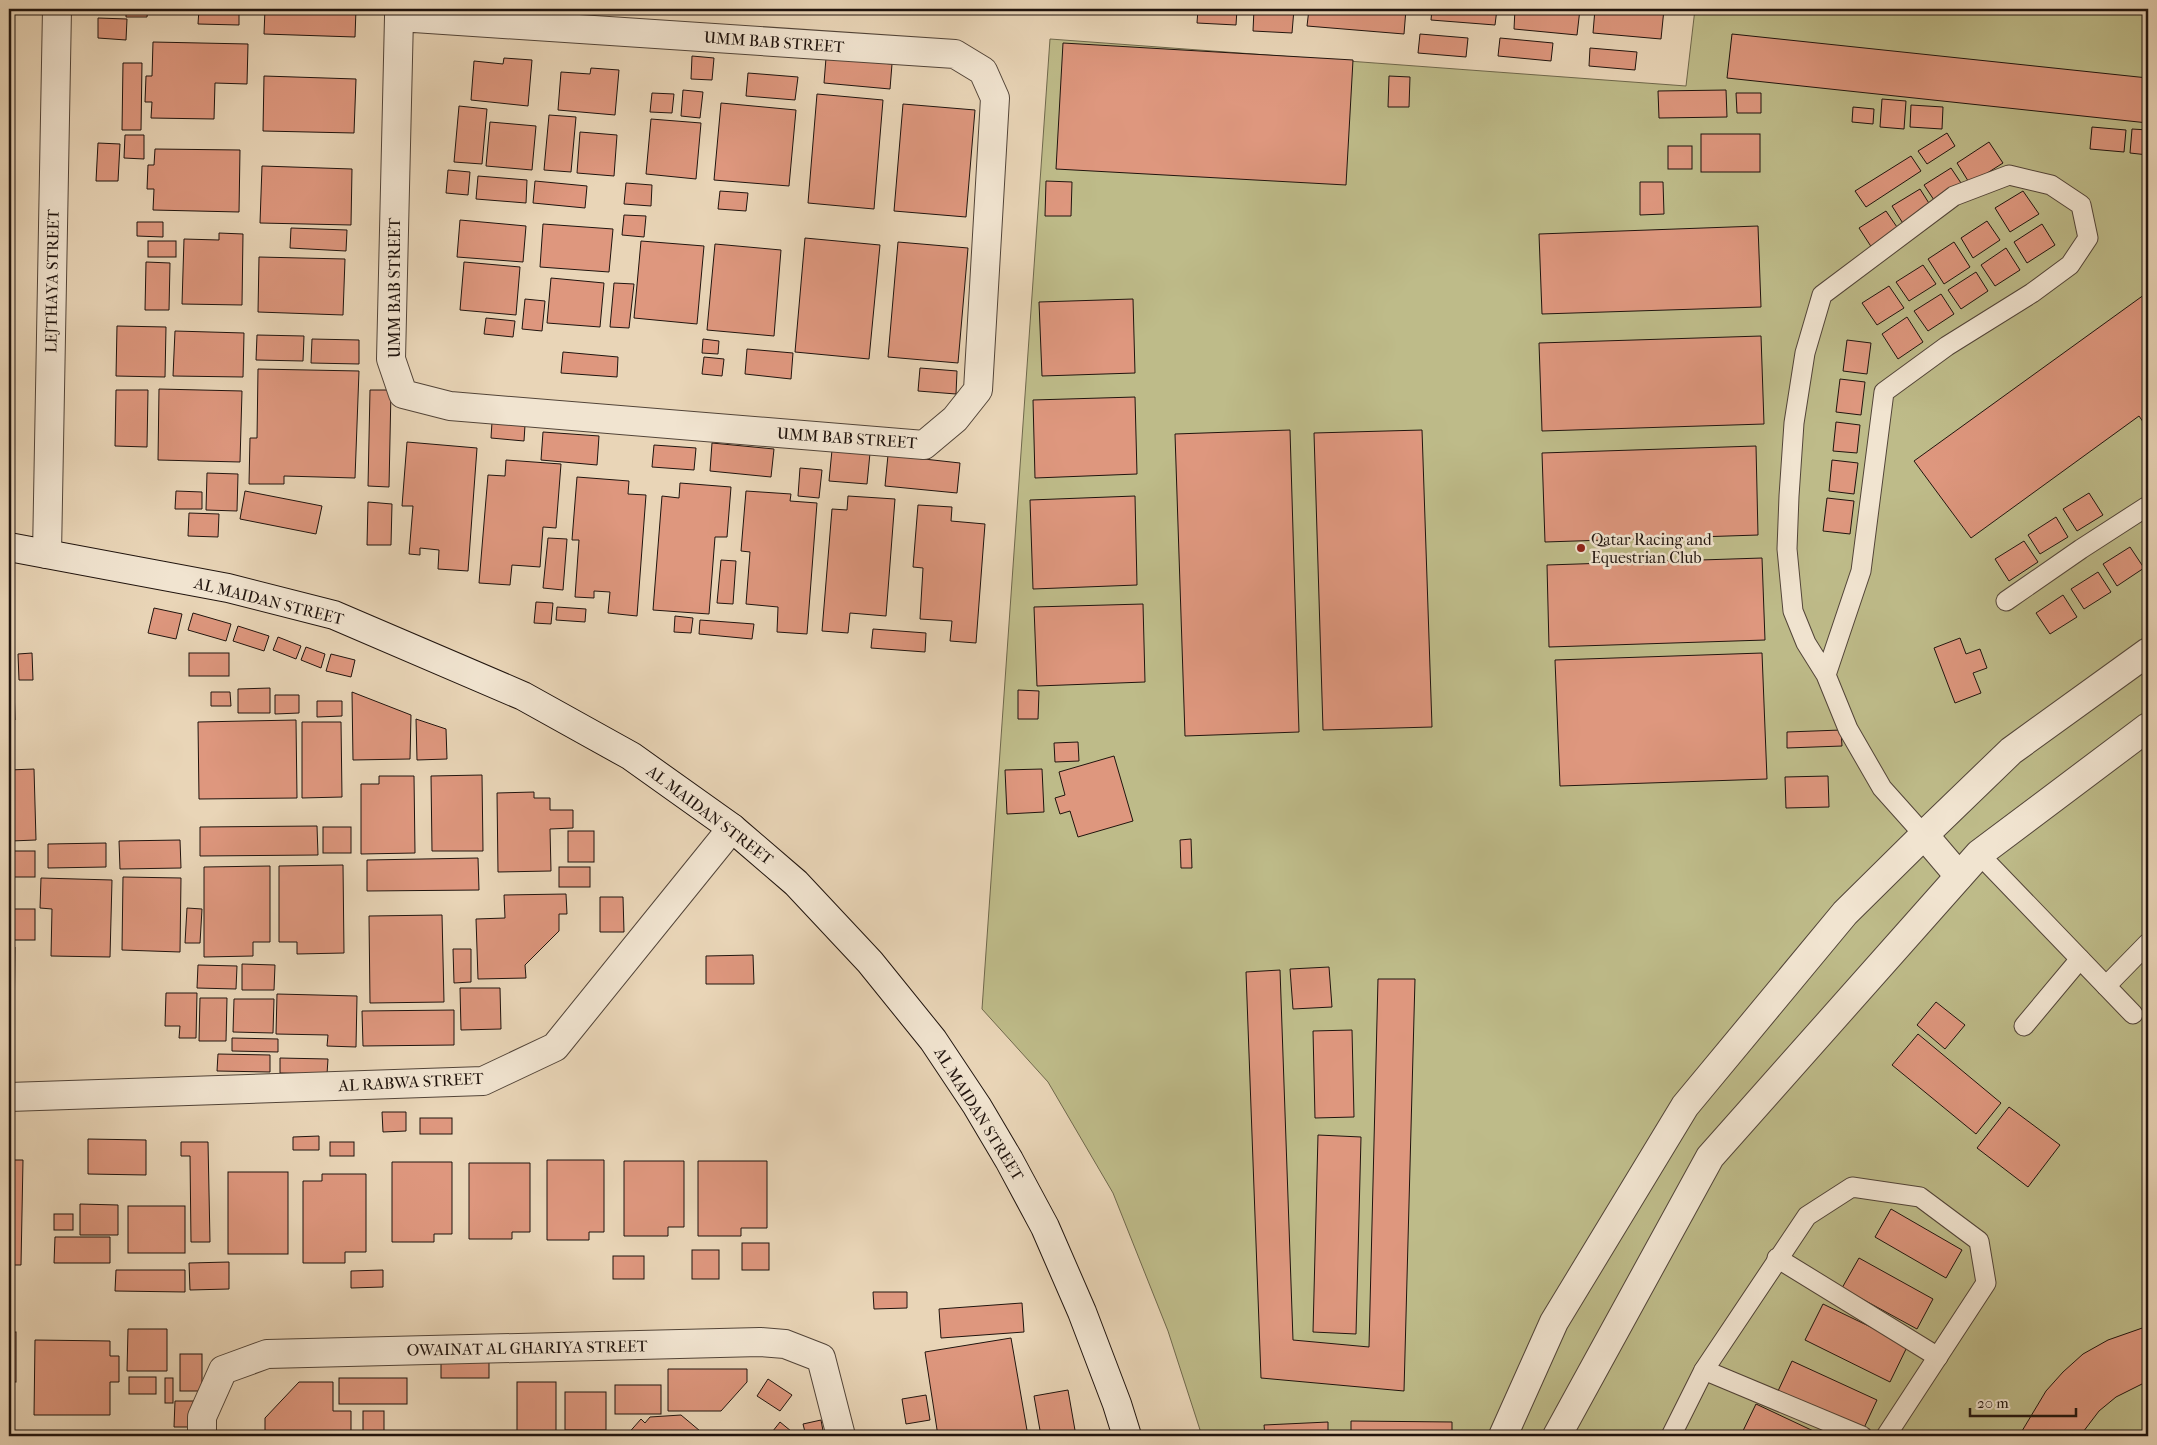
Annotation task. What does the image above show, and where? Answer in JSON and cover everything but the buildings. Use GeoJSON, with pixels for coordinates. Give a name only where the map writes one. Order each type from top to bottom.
{"type":"FeatureCollection","features":[{"type":"Feature","properties":{"kind":"street","name":"LEJTHAYA STREET"},"geometry":{"type":"LineString","coordinates":[[47,554],[57,9]]}},
{"type":"Feature","properties":{"kind":"street","name":"UMM BAB STREET"},"geometry":{"type":"LineString","coordinates":[[399,13],[954,54],[983,71],[995,98],[978,390],[954,419],[924,445],[450,406],[403,394],[391,358],[399,13]]}},
{"type":"Feature","properties":{"kind":"street","name":"AL MAIDAN STREET"},"geometry":{"type":"LineString","coordinates":[[9,547],[228,588],[334,615],[522,696],[631,756],[732,828],[796,883],[870,962],[933,1040],[976,1106],[1009,1160],[1045,1227],[1082,1312],[1118,1404],[1127,1436]]}},
{"type":"Feature","properties":{"kind":"street"},"geometry":{"type":"LineString","coordinates":[[1503,1436],[1554,1322],[1685,1106],[1845,913],[1924,835],[2011,750],[2148,652]]}},
{"type":"Feature","properties":{"kind":"street"},"geometry":{"type":"LineString","coordinates":[[1557,1436],[1710,1157],[1979,854],[2148,727]]}},
{"type":"Feature","properties":{"kind":"street","name":"AL RABWA STREET"},"geometry":{"type":"LineString","coordinates":[[9,1097],[483,1081],[555,1047],[732,828]]}},
{"type":"Feature","properties":{"kind":"street"},"geometry":{"type":"LineString","coordinates":[[1924,835],[1960,876]]}},
{"type":"Feature","properties":{"kind":"street","name":"OWAINAT AL GHARIYA STREET"},"geometry":{"type":"LineString","coordinates":[[202,1436],[202,1417],[223,1370],[267,1354],[760,1342],[785,1344],[820,1358],[841,1436]]}},
{"type":"Feature","properties":{"kind":"lane"},"geometry":{"type":"LineString","coordinates":[[1826,675],[1861,571],[1884,392],[1947,346],[2032,293],[2070,265],[2088,238],[2081,205],[2051,185],[2009,175],[1954,196],[1822,295],[1805,353],[1794,423],[1787,549],[1793,611],[1806,643],[1826,675],[1848,729],[1882,788],[1924,835]]}},
{"type":"Feature","properties":{"kind":"lane"},"geometry":{"type":"LineString","coordinates":[[2147,506],[2148,526]]}},
{"type":"Feature","properties":{"kind":"lane"},"geometry":{"type":"LineString","coordinates":[[2006,601],[2147,506]]}},
{"type":"Feature","properties":{"kind":"lane"},"geometry":{"type":"LineString","coordinates":[[1979,854],[2133,1014]]}},
{"type":"Feature","properties":{"kind":"lane"},"geometry":{"type":"LineString","coordinates":[[2106,986],[2148,943]]}},
{"type":"Feature","properties":{"kind":"lane"},"geometry":{"type":"LineString","coordinates":[[2024,1026],[2080,959]]}},
{"type":"Feature","properties":{"kind":"lane"},"geometry":{"type":"LineString","coordinates":[[1671,1436],[1704,1370],[1777,1258],[1807,1216],[1852,1187],[1920,1197],[1979,1241],[1986,1283],[1886,1436]]}},
{"type":"Feature","properties":{"kind":"lane"},"geometry":{"type":"LineString","coordinates":[[1777,1258],[1938,1357]]}},
{"type":"Feature","properties":{"kind":"lane"},"geometry":{"type":"LineString","coordinates":[[1704,1370],[1862,1436]]}},
{"type":"Feature","properties":{"kind":"shaded area","name":"Qatar Racing and Equestrian Club"},"geometry":{"type":"Polygon","coordinates":[[[1695,9],[2148,9],[2148,1436],[1202,1436],[1168,1331],[1113,1193],[1048,1082],[982,1009],[1050,39],[1686,86],[1695,9]]]}},
{"type":"Feature","properties":{"kind":"place","name":"Qatar Racing and Equestrian Club"},"geometry":{"type":"Point","coordinates":[1581,548]}}]}
